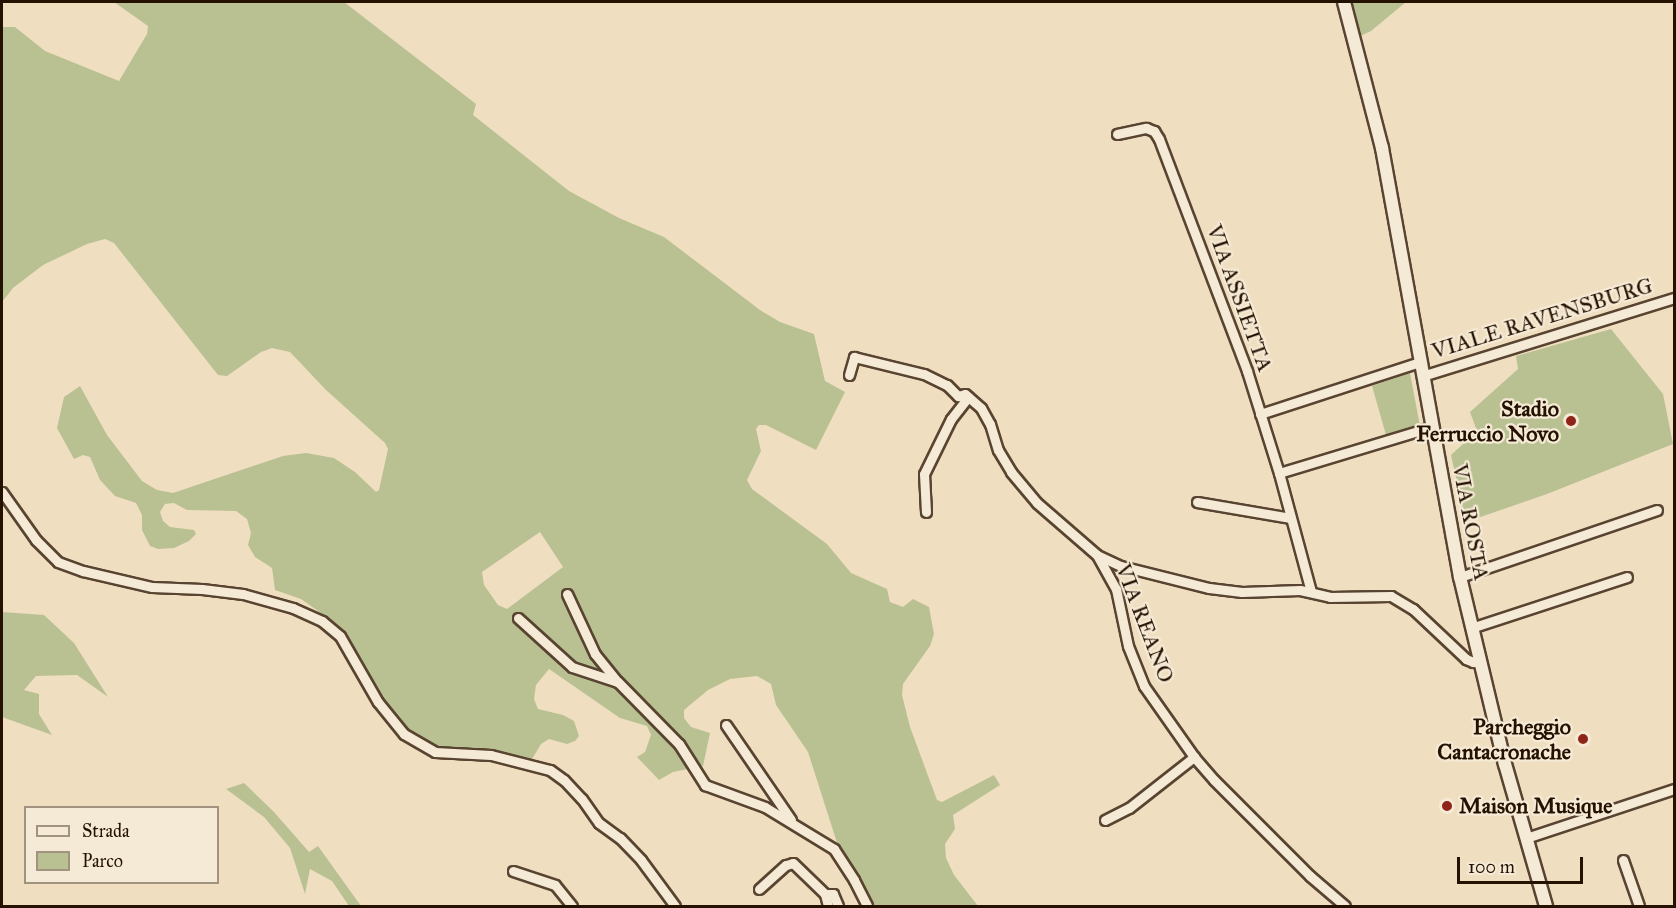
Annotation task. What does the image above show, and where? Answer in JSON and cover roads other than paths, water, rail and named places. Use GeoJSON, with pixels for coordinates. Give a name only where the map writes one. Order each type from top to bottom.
{"type":"FeatureCollection","features":[{"type":"Feature","properties":{"kind":"street","name":"VIA ROSTA"},"geometry":{"type":"LineString","coordinates":[[1344,2],[1380,139],[1431,427],[1471,628],[1546,906]]}},
{"type":"Feature","properties":{"kind":"street","name":"VIA ASSIETTA"},"geometry":{"type":"LineString","coordinates":[[1117,134],[1146,128],[1154,131],[1159,139],[1222,303],[1260,414],[1279,473],[1311,592]]}},
{"type":"Feature","properties":{"kind":"street","name":"VIALE RAVENSBURG"},"geometry":{"type":"LineString","coordinates":[[1422,376],[1674,298]]}},
{"type":"Feature","properties":{"kind":"street","name":"VIA REANO"},"geometry":{"type":"LineString","coordinates":[[849,375],[854,357],[924,374],[947,385],[958,396],[965,394],[981,408],[990,424],[998,450],[1011,472],[1037,503],[1097,555],[1116,589],[1128,646],[1144,686],[1194,757],[1310,876],[1346,906]]}},
{"type":"Feature","properties":{"kind":"street"},"geometry":{"type":"LineString","coordinates":[[1260,414],[1419,362]]}},
{"type":"Feature","properties":{"kind":"street"},"geometry":{"type":"LineString","coordinates":[[926,512],[924,474],[951,419],[968,397]]}},
{"type":"Feature","properties":{"kind":"street"},"geometry":{"type":"LineString","coordinates":[[1279,473],[1431,427]]}},
{"type":"Feature","properties":{"kind":"street"},"geometry":{"type":"LineString","coordinates":[[2,492],[36,540],[58,562],[83,571],[152,587],[202,589],[243,594],[293,608],[322,621],[340,636],[378,702],[404,734],[435,752],[491,755],[550,770],[564,780],[582,799],[599,823],[620,838],[641,860],[675,906]]}},
{"type":"Feature","properties":{"kind":"street"},"geometry":{"type":"LineString","coordinates":[[1197,502],[1291,518]]}},
{"type":"Feature","properties":{"kind":"street"},"geometry":{"type":"LineString","coordinates":[[1460,577],[1657,510]]}},
{"type":"Feature","properties":{"kind":"street"},"geometry":{"type":"LineString","coordinates":[[1097,555],[1121,566],[1209,588],[1242,592],[1300,590],[1330,597],[1383,596],[1399,599],[1466,658],[1473,662],[1479,661]]}},
{"type":"Feature","properties":{"kind":"street"},"geometry":{"type":"LineString","coordinates":[[1471,628],[1627,577]]}},
{"type":"Feature","properties":{"kind":"street"},"geometry":{"type":"LineString","coordinates":[[567,594],[595,654],[618,682],[679,744],[705,785],[765,807],[834,849],[867,906]]}},
{"type":"Feature","properties":{"kind":"street"},"geometry":{"type":"LineString","coordinates":[[518,618],[572,667],[618,682]]}},
{"type":"Feature","properties":{"kind":"street"},"geometry":{"type":"LineString","coordinates":[[726,725],[793,824]]}},
{"type":"Feature","properties":{"kind":"street"},"geometry":{"type":"LineString","coordinates":[[1105,820],[1130,808],[1194,757]]}},
{"type":"Feature","properties":{"kind":"street"},"geometry":{"type":"LineString","coordinates":[[1526,838],[1674,789]]}},
{"type":"Feature","properties":{"kind":"street"},"geometry":{"type":"LineString","coordinates":[[1623,860],[1639,906]]}},
{"type":"Feature","properties":{"kind":"street"},"geometry":{"type":"LineString","coordinates":[[759,889],[786,865],[793,863],[825,894],[828,906]]}},
{"type":"Feature","properties":{"kind":"street"},"geometry":{"type":"LineString","coordinates":[[513,871],[555,885],[572,906]]}},
{"type":"Feature","properties":{"kind":"street"},"geometry":{"type":"LineString","coordinates":[[825,894],[833,894],[838,906]]}},
{"type":"Feature","properties":{"kind":"place","name":"Stadio Ferruccio Novo"},"geometry":{"type":"Point","coordinates":[1571,421]}},
{"type":"Feature","properties":{"kind":"place","name":"Parcheggio Cantacronache"},"geometry":{"type":"Point","coordinates":[1583,739]}},
{"type":"Feature","properties":{"kind":"place","name":"Maison Musique"},"geometry":{"type":"Point","coordinates":[1447,806]}}]}
